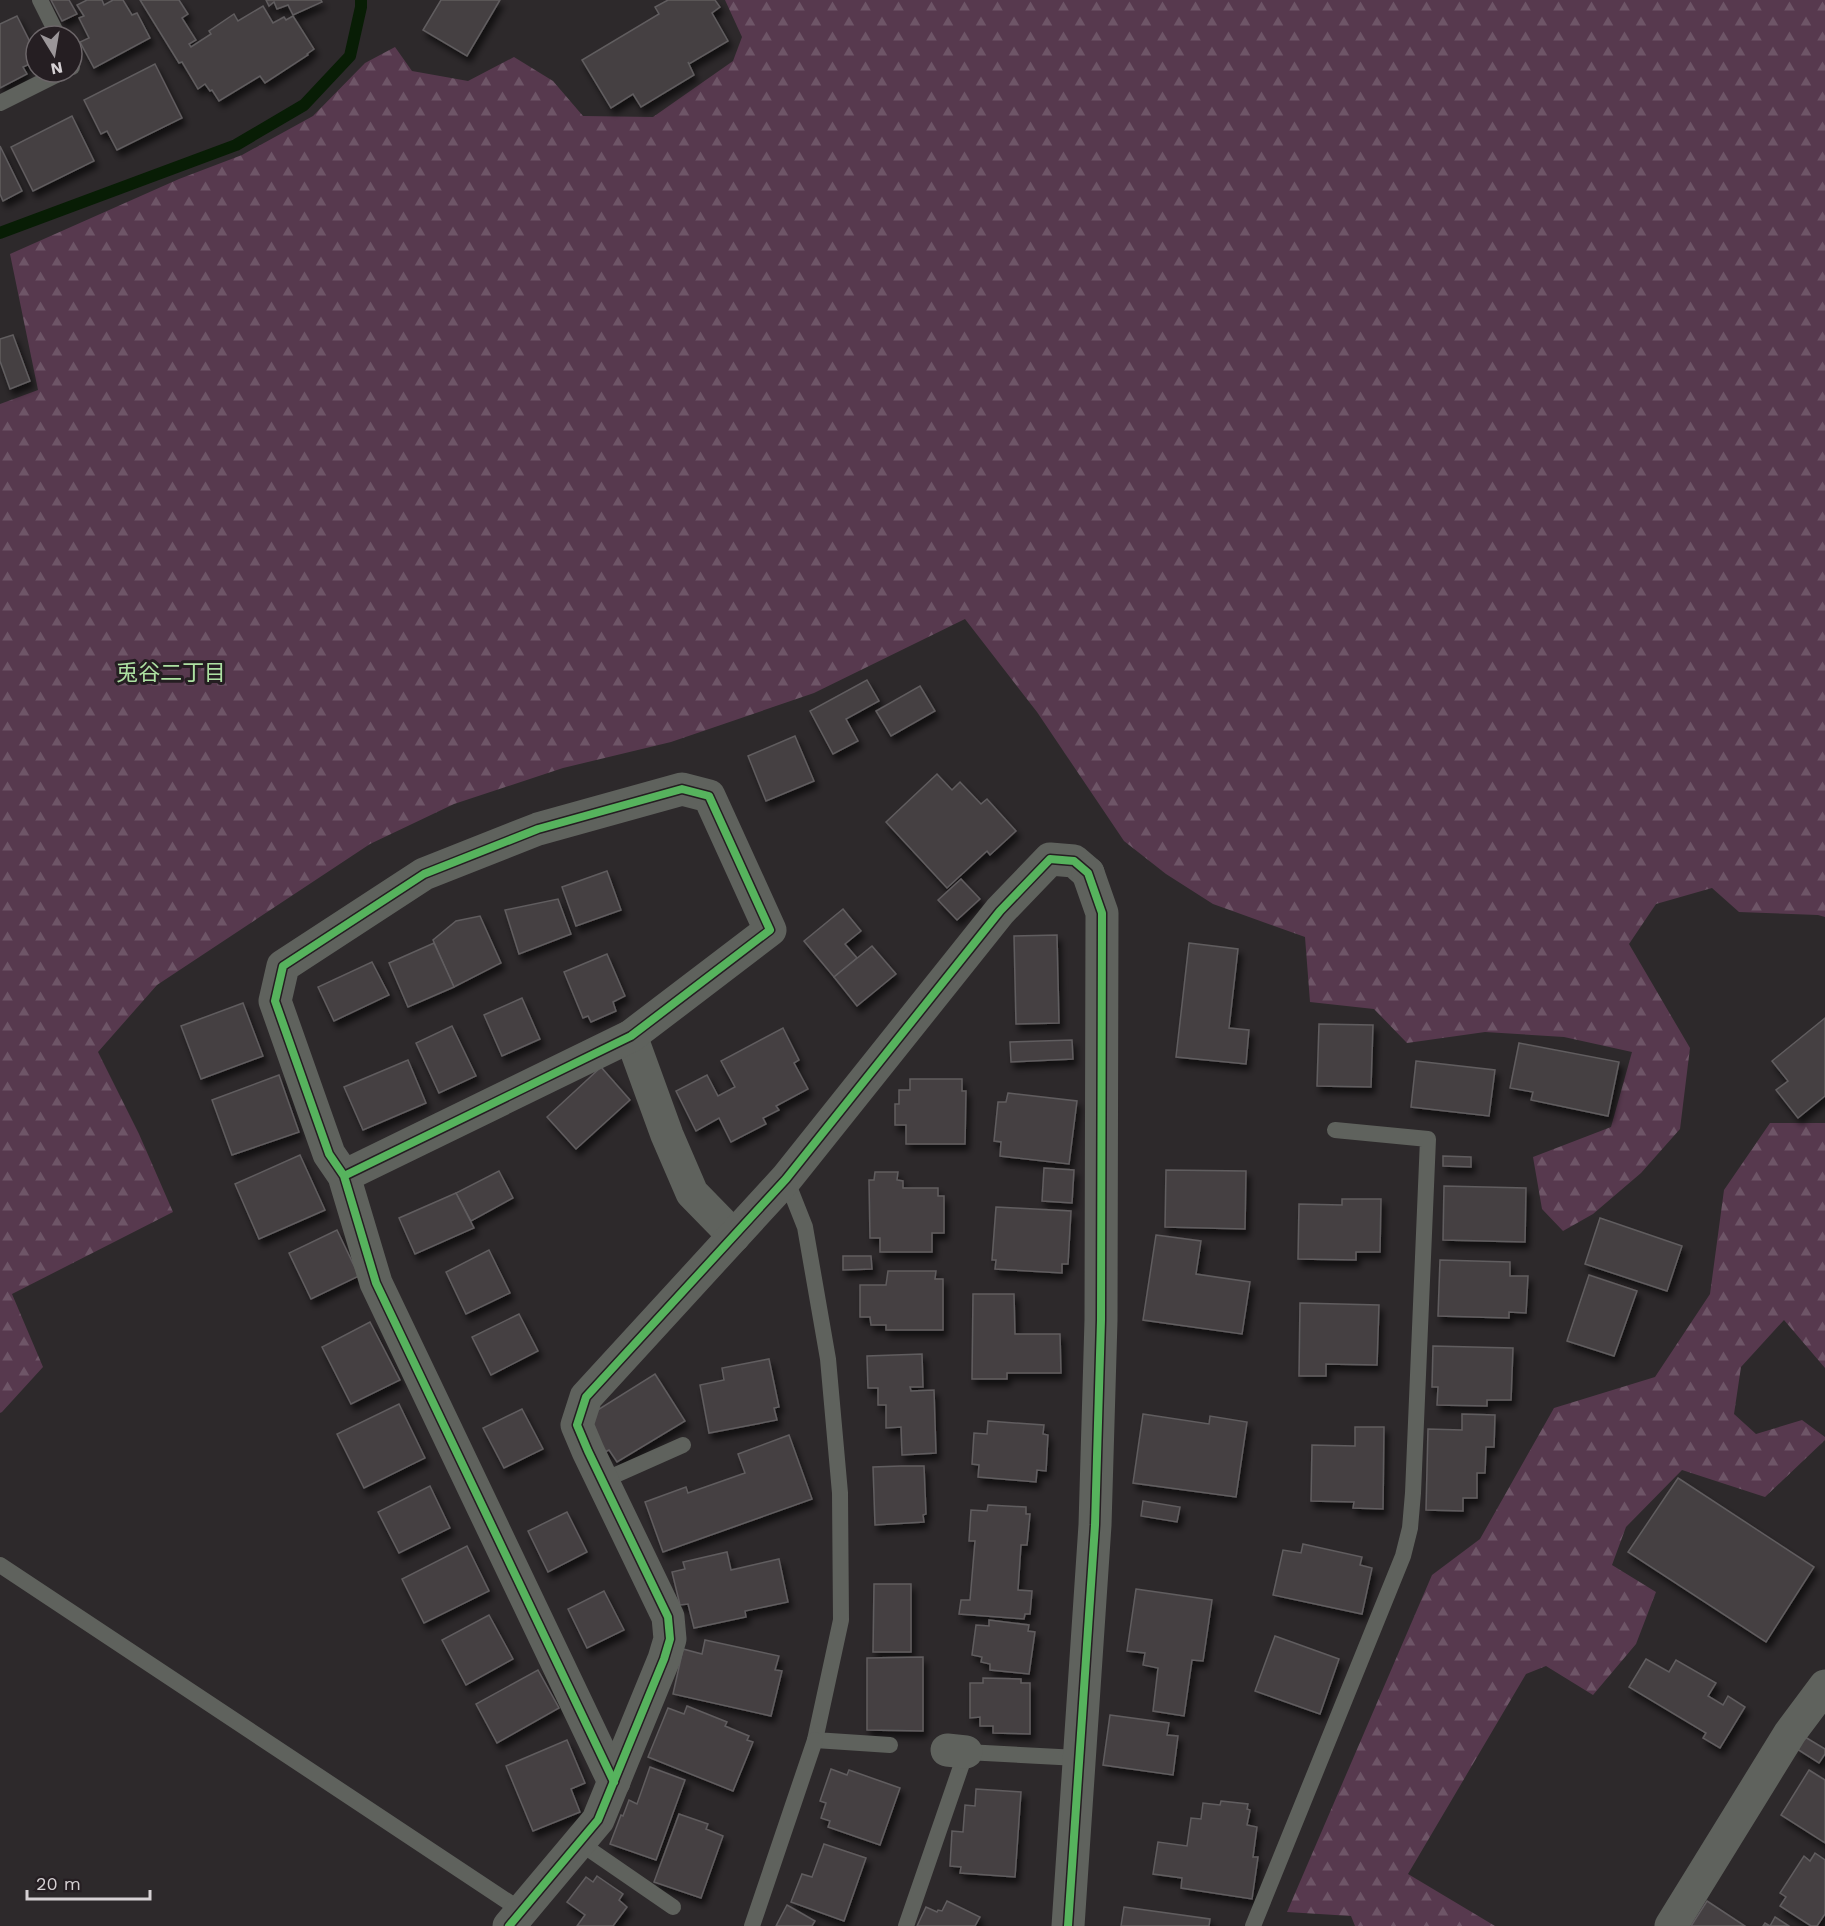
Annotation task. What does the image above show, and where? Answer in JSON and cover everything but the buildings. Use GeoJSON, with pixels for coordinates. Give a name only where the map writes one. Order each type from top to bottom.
{"type":"FeatureCollection","features":[{"type":"Feature","properties":{"kind":"street"},"geometry":{"type":"LineString","coordinates":[[344,1176],[631,1036],[770,930],[710,796],[682,789],[538,829],[424,874],[283,966],[275,1001],[329,1154],[344,1176],[376,1283],[614,1782]]}},
{"type":"Feature","properties":{"kind":"street"},"geometry":{"type":"LineString","coordinates":[[515,1919],[598,1820],[664,1659],[670,1639],[668,1617],[602,1481],[578,1425],[586,1397],[786,1179],[999,911],[1050,859],[1074,861],[1088,873],[1102,913],[1101,1285],[1095,1525],[1068,1926]]}},
{"type":"Feature","properties":{"kind":"street"},"geometry":{"type":"LineString","coordinates":[[631,1036],[667,1135],[692,1193],[734,1236]]}},
{"type":"Feature","properties":{"kind":"street"},"geometry":{"type":"LineString","coordinates":[[1671,1926],[1790,1733],[1825,1686]]}},
{"type":"Feature","properties":{"kind":"lane"},"geometry":{"type":"LineString","coordinates":[[40,0],[52,24]]}},
{"type":"Feature","properties":{"kind":"lane"},"geometry":{"type":"LineString","coordinates":[[0,103],[38,84]]}},
{"type":"Feature","properties":{"kind":"lane"},"geometry":{"type":"LineString","coordinates":[[1253,1926],[1403,1556],[1410,1528],[1428,1139],[1335,1130]]}},
{"type":"Feature","properties":{"kind":"lane"},"geometry":{"type":"LineString","coordinates":[[752,1926],[815,1740],[841,1620],[840,1492],[828,1359],[805,1227],[786,1179]]}},
{"type":"Feature","properties":{"kind":"lane"},"geometry":{"type":"LineString","coordinates":[[602,1481],[683,1445]]}},
{"type":"Feature","properties":{"kind":"lane"},"geometry":{"type":"LineString","coordinates":[[0,1565],[515,1919]]}},
{"type":"Feature","properties":{"kind":"lane"},"geometry":{"type":"LineString","coordinates":[[815,1740],[890,1745]]}},
{"type":"Feature","properties":{"kind":"lane"},"geometry":{"type":"LineString","coordinates":[[906,1926],[956,1751],[1078,1758]]}},
{"type":"Feature","properties":{"kind":"lane"},"geometry":{"type":"LineString","coordinates":[[580,1843],[673,1907]]}},
{"type":"Feature","properties":{"kind":"green space"},"geometry":{"type":"Polygon","coordinates":[[[725,0],[1825,0],[1825,917],[1739,912],[1712,888],[1656,904],[1629,944],[1690,1048],[1680,1129],[1641,1173],[1593,1214],[1563,1231],[1542,1209],[1533,1157],[1611,1127],[1632,1052],[1564,1037],[1485,1032],[1407,1043],[1374,1009],[1310,1002],[1305,937],[1213,904],[1166,874],[1124,841],[1037,712],[965,619],[814,693],[671,742],[563,768],[454,804],[370,844],[157,985],[98,1052],[139,1134],[173,1212],[12,1294],[43,1367],[0,1413],[0,404],[38,390],[10,254],[179,179],[242,155],[313,116],[365,63],[395,47],[412,71],[468,81],[514,57],[553,81],[583,116],[653,117],[733,61],[742,37],[725,0]]]}},
{"type":"Feature","properties":{"kind":"green space"},"geometry":{"type":"Polygon","coordinates":[[[1770,1123],[1825,1123],[1825,1368],[1784,1320],[1741,1367],[1734,1414],[1756,1434],[1802,1420],[1825,1437],[1825,1440],[1765,1497],[1682,1470],[1626,1527],[1612,1565],[1656,1592],[1636,1644],[1593,1695],[1546,1666],[1526,1674],[1408,1874],[1495,1926],[1355,1926],[1351,1916],[1287,1912],[1432,1575],[1480,1539],[1554,1408],[1655,1377],[1710,1294],[1724,1190],[1770,1123]]]}},
{"type":"Feature","properties":{"kind":"waterway"},"geometry":{"type":"LineString","coordinates":[[0,233],[236,145],[304,105],[350,56],[361,0]]}},
{"type":"Feature","properties":{"kind":"cycle path"},"geometry":{"type":"LineString","coordinates":[[344,1176],[631,1036],[770,930],[709,796],[682,789],[538,829],[424,874],[283,966],[275,1001],[329,1154],[344,1176],[376,1283],[614,1782]]}},
{"type":"Feature","properties":{"kind":"cycle path"},"geometry":{"type":"LineString","coordinates":[[509,1926],[598,1820],[664,1659],[670,1639],[668,1617],[577,1425],[586,1397],[786,1179],[1000,911],[1050,859],[1074,861],[1088,873],[1102,913],[1101,1320],[1095,1525],[1068,1926]]}},
{"type":"Feature","properties":{"kind":"district","name":"兎谷二丁目"},"geometry":{"type":"Point","coordinates":[171,672]}}]}
